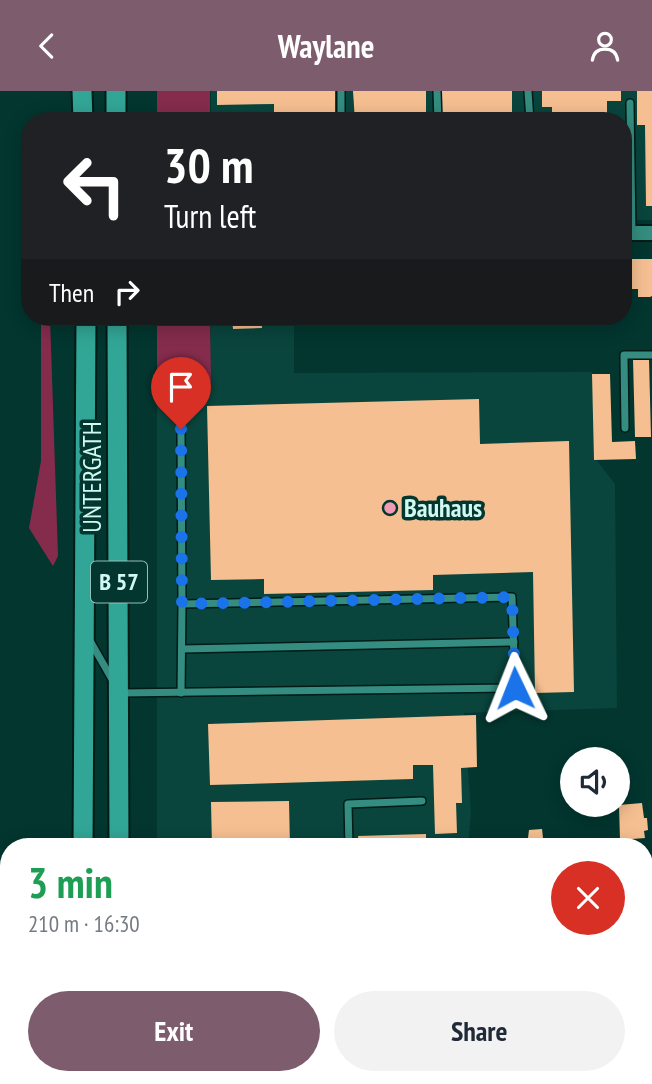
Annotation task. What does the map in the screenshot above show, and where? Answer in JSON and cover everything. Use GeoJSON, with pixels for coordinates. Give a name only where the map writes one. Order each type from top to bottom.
{"type":"FeatureCollection","features":[{"type":"Feature","properties":{"kind":"main road"},"geometry":{"type":"LineString","coordinates":[[82,91],[83,112]]}},
{"type":"Feature","properties":{"kind":"main road"},"geometry":{"type":"LineString","coordinates":[[116,91],[116,112]]}},
{"type":"Feature","properties":{"kind":"main road","name":"UNTERGATH"},"geometry":{"type":"LineString","coordinates":[[83,838],[86,326]]}},
{"type":"Feature","properties":{"kind":"main road","name":"UNTERGATH"},"geometry":{"type":"LineString","coordinates":[[117,326],[119,838]]}},
{"type":"Feature","properties":{"kind":"street"},"geometry":{"type":"LineString","coordinates":[[632,233],[652,233]]}},
{"type":"Feature","properties":{"kind":"lane"},"geometry":{"type":"LineString","coordinates":[[341,91],[341,112]]}},
{"type":"Feature","properties":{"kind":"lane"},"geometry":{"type":"LineString","coordinates":[[437,91],[438,112]]}},
{"type":"Feature","properties":{"kind":"lane"},"geometry":{"type":"LineString","coordinates":[[528,91],[529,112]]}},
{"type":"Feature","properties":{"kind":"lane"},"geometry":{"type":"LineString","coordinates":[[630,103],[630,112]]}},
{"type":"Feature","properties":{"kind":"lane"},"geometry":{"type":"LineString","coordinates":[[625,428],[624,355],[652,355]]}},
{"type":"Feature","properties":{"kind":"lane"},"geometry":{"type":"LineString","coordinates":[[181,429],[181,693]]}},
{"type":"Feature","properties":{"kind":"lane"},"geometry":{"type":"LineString","coordinates":[[84,630],[120,693],[515,688],[512,597],[182,604]]}},
{"type":"Feature","properties":{"kind":"lane"},"geometry":{"type":"LineString","coordinates":[[183,649],[514,642]]}},
{"type":"Feature","properties":{"kind":"lane"},"geometry":{"type":"LineString","coordinates":[[349,838],[348,804],[422,800]]}},
{"type":"Feature","properties":{"kind":"shaded area"},"geometry":{"type":"Polygon","coordinates":[[[157,91],[210,91],[210,112],[157,112],[157,91]]]}},
{"type":"Feature","properties":{"kind":"shaded area"},"geometry":{"type":"Polygon","coordinates":[[[211,91],[652,91],[652,220],[632,220],[632,112],[211,112],[211,91]]]}},
{"type":"Feature","properties":{"kind":"shaded area"},"geometry":{"type":"Polygon","coordinates":[[[41,326],[50,326],[58,556],[53,566],[29,528],[41,461],[41,326]]]}},
{"type":"Feature","properties":{"kind":"shaded area"},"geometry":{"type":"Polygon","coordinates":[[[157,326],[210,326],[211,381],[157,384],[157,326]]]}},
{"type":"Feature","properties":{"kind":"shaded area"},"geometry":{"type":"Polygon","coordinates":[[[211,326],[294,326],[294,373],[592,372],[595,458],[615,484],[617,708],[464,713],[471,812],[469,838],[157,838],[157,384],[210,380],[211,326]]]}},
{"type":"Feature","properties":{"kind":"building"},"geometry":{"type":"Polygon","coordinates":[[[217,91],[335,91],[335,112],[274,112],[274,104],[217,105],[217,91]]]}},
{"type":"Feature","properties":{"kind":"building"},"geometry":{"type":"Polygon","coordinates":[[[353,91],[426,91],[426,112],[354,112],[353,91]]]}},
{"type":"Feature","properties":{"kind":"building"},"geometry":{"type":"Polygon","coordinates":[[[441,91],[512,91],[512,112],[442,112],[441,91]]]}},
{"type":"Feature","properties":{"kind":"building"},"geometry":{"type":"Polygon","coordinates":[[[542,91],[621,91],[621,101],[607,101],[607,112],[552,112],[552,107],[542,107],[542,91]]]}},
{"type":"Feature","properties":{"kind":"building"},"geometry":{"type":"Polygon","coordinates":[[[637,91],[652,91],[652,206],[646,206],[645,125],[637,125],[637,91]]]}},
{"type":"Feature","properties":{"kind":"building"},"geometry":{"type":"Polygon","coordinates":[[[632,259],[652,259],[652,296],[638,297],[638,289],[632,289],[632,259]]]}},
{"type":"Feature","properties":{"kind":"building"},"geometry":{"type":"Polygon","coordinates":[[[233,326],[262,328],[233,329],[233,326]]]}},
{"type":"Feature","properties":{"kind":"building"},"geometry":{"type":"Polygon","coordinates":[[[633,359],[649,359],[651,437],[635,437],[633,359]]]}},
{"type":"Feature","properties":{"kind":"building"},"geometry":{"type":"Polygon","coordinates":[[[592,374],[610,374],[612,442],[635,441],[636,459],[594,460],[592,374]]]}},
{"type":"Feature","properties":{"kind":"building","name":"Bauhaus"},"geometry":{"type":"Polygon","coordinates":[[[479,399],[480,444],[569,441],[574,692],[535,693],[533,572],[433,575],[433,590],[264,594],[264,579],[211,580],[207,406],[479,399]]]}},
{"type":"Feature","properties":{"kind":"building"},"geometry":{"type":"Polygon","coordinates":[[[476,715],[477,767],[461,768],[462,803],[456,803],[457,833],[435,834],[433,765],[413,765],[413,779],[210,785],[208,724],[476,715]]]}},
{"type":"Feature","properties":{"kind":"building"},"geometry":{"type":"Polygon","coordinates":[[[289,801],[290,838],[212,838],[211,802],[289,801]]]}},
{"type":"Feature","properties":{"kind":"building"},"geometry":{"type":"Polygon","coordinates":[[[642,803],[644,818],[647,818],[648,830],[644,831],[645,838],[620,838],[619,817],[630,817],[630,804],[642,803]]]}},
{"type":"Feature","properties":{"kind":"building"},"geometry":{"type":"Polygon","coordinates":[[[542,829],[543,838],[528,838],[529,830],[542,829]]]}},
{"type":"Feature","properties":{"kind":"building"},"geometry":{"type":"Polygon","coordinates":[[[426,834],[426,838],[358,838],[426,834]]]}},
{"type":"Feature","properties":{"kind":"place","name":"Bauhaus"},"geometry":{"type":"Point","coordinates":[390,508]}},
{"type":"Feature","properties":{"kind":"route"},"geometry":{"type":"LineString","coordinates":[[181,429],[182,604],[512,597],[515,688]]}}]}
